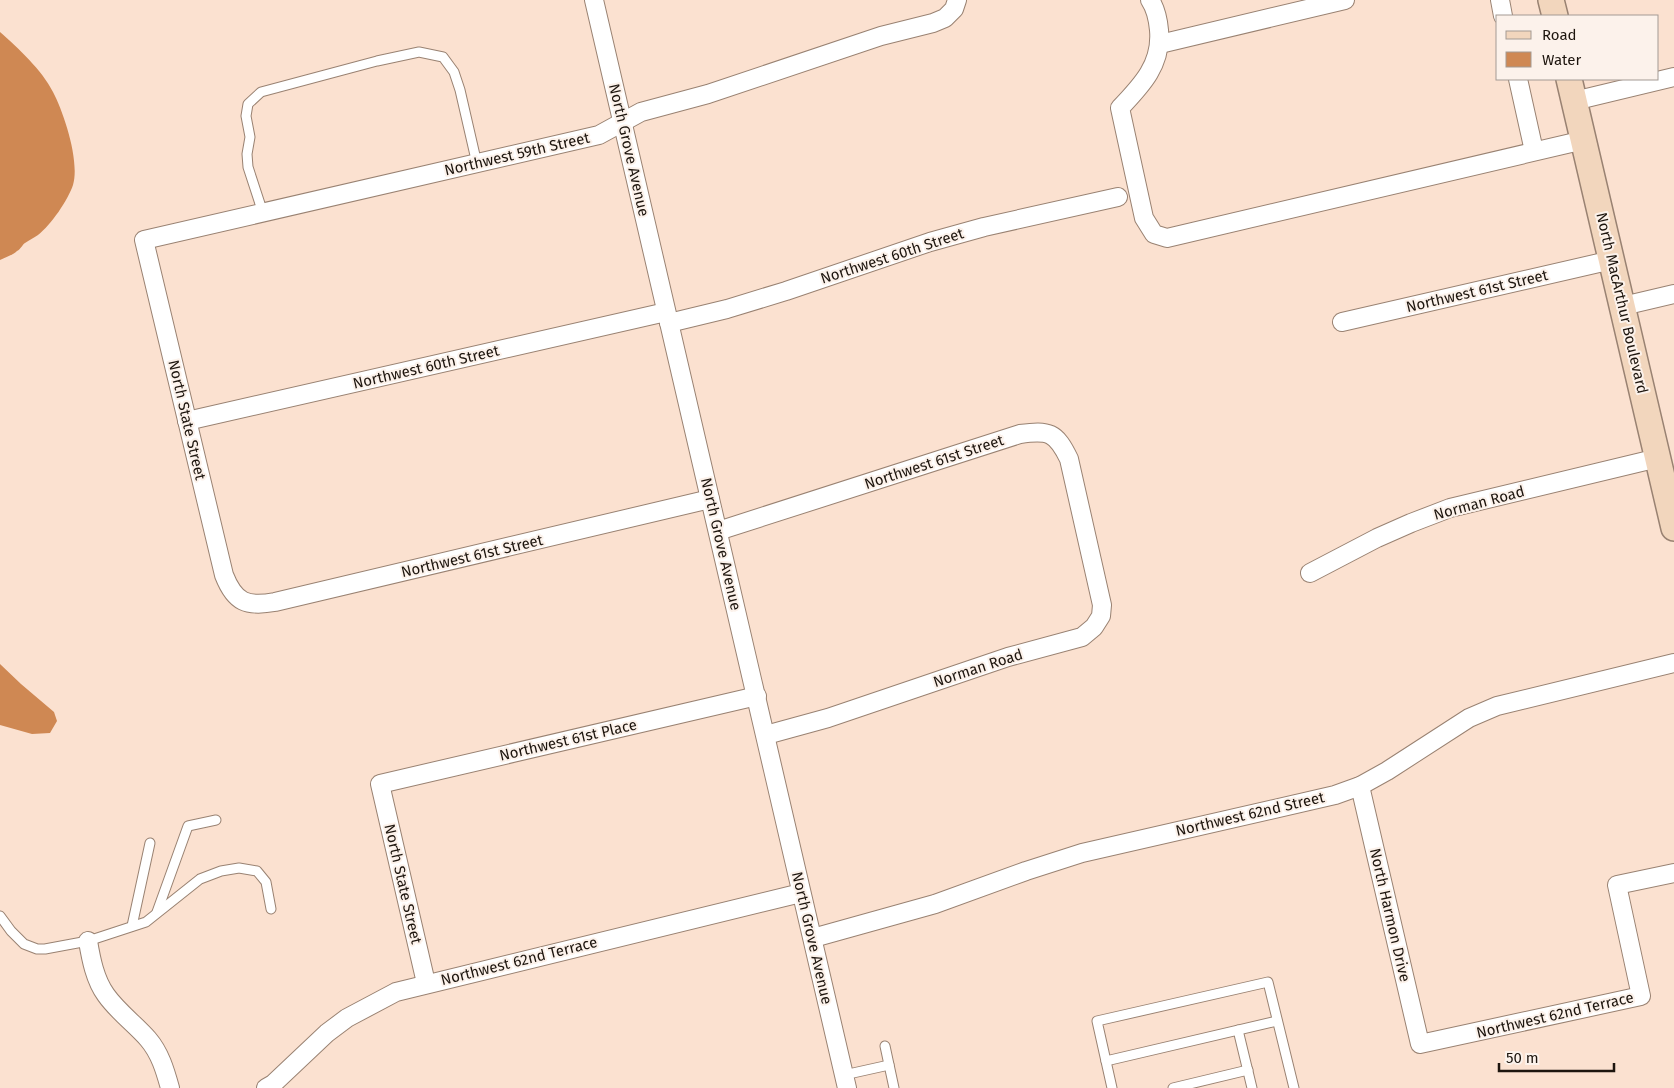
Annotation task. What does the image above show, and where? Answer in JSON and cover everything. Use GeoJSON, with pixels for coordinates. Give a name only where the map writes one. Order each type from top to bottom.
{"type":"FeatureCollection","features":[{"type":"Feature","properties":{"kind":"main road"},"geometry":{"type":"LineString","coordinates":[[1552,0],[1555,15]]}},
{"type":"Feature","properties":{"kind":"main road","name":"North MacArthur Boulevard"},"geometry":{"type":"LineString","coordinates":[[1572,90],[1673,517]]}},
{"type":"Feature","properties":{"kind":"street","name":"North Grove Avenue"},"geometry":{"type":"LineString","coordinates":[[594,0],[846,1081]]}},
{"type":"Feature","properties":{"kind":"street","name":"Northwest 59th Street"},"geometry":{"type":"LineString","coordinates":[[144,240],[599,136],[641,112],[708,94],[881,36],[933,23],[945,18],[954,9],[957,0]]}},
{"type":"Feature","properties":{"kind":"street"},"geometry":{"type":"LineString","coordinates":[[1150,0],[1154,5],[1158,20],[1160,44],[1155,63],[1134,93],[1120,108],[1144,218],[1154,234],[1166,238],[1584,140]]}},
{"type":"Feature","properties":{"kind":"street"},"geometry":{"type":"LineString","coordinates":[[1160,44],[1293,6],[1345,0]]}},
{"type":"Feature","properties":{"kind":"street"},"geometry":{"type":"LineString","coordinates":[[1500,0],[1503,15]]}},
{"type":"Feature","properties":{"kind":"street"},"geometry":{"type":"LineString","coordinates":[[1659,79],[1674,77]]}},
{"type":"Feature","properties":{"kind":"street"},"geometry":{"type":"LineString","coordinates":[[1518,80],[1534,151]]}},
{"type":"Feature","properties":{"kind":"street"},"geometry":{"type":"LineString","coordinates":[[1572,90],[1650,80]]}},
{"type":"Feature","properties":{"kind":"street","name":"Northwest 60th Street"},"geometry":{"type":"LineString","coordinates":[[187,422],[667,317],[727,309],[930,242],[1118,197]]}},
{"type":"Feature","properties":{"kind":"street","name":"North State Street"},"geometry":{"type":"LineString","coordinates":[[144,240],[224,575],[229,588],[236,597]]}},
{"type":"Feature","properties":{"kind":"street","name":"Northwest 61st Street"},"geometry":{"type":"LineString","coordinates":[[1342,322],[1612,260]]}},
{"type":"Feature","properties":{"kind":"street"},"geometry":{"type":"LineString","coordinates":[[1623,306],[1674,294]]}},
{"type":"Feature","properties":{"kind":"street","name":"Northwest 61st Street"},"geometry":{"type":"LineString","coordinates":[[718,530],[1020,434],[1036,432],[1049,434],[1062,444],[1069,459],[1086,532]]}},
{"type":"Feature","properties":{"kind":"street","name":"Norman Road"},"geometry":{"type":"LineString","coordinates":[[1310,573],[1376,538],[1450,508],[1658,458]]}},
{"type":"Feature","properties":{"kind":"street","name":"Northwest 61st Street"},"geometry":{"type":"LineString","coordinates":[[236,597],[248,604],[258,605],[275,602],[710,499]]}},
{"type":"Feature","properties":{"kind":"street","name":"Norman Road"},"geometry":{"type":"LineString","coordinates":[[766,735],[828,718],[1008,657],[1082,637],[1094,628],[1101,616],[1102,605],[1086,532]]}},
{"type":"Feature","properties":{"kind":"street","name":"Northwest 62nd Street"},"geometry":{"type":"LineString","coordinates":[[813,938],[935,904],[1082,853],[1335,795],[1360,786],[1387,771],[1468,718],[1497,706],[1674,663]]}},
{"type":"Feature","properties":{"kind":"street","name":"Northwest 61st Place"},"geometry":{"type":"LineString","coordinates":[[380,784],[757,696]]}},
{"type":"Feature","properties":{"kind":"street","name":"North State Street"},"geometry":{"type":"LineString","coordinates":[[380,784],[426,984]]}},
{"type":"Feature","properties":{"kind":"street","name":"North Harmon Drive"},"geometry":{"type":"LineString","coordinates":[[1360,786],[1420,1044]]}},
{"type":"Feature","properties":{"kind":"street","name":"Northwest 62nd Terrace"},"geometry":{"type":"LineString","coordinates":[[1420,1044],[1641,996],[1617,886],[1674,873]]}},
{"type":"Feature","properties":{"kind":"street","name":"Northwest 62nd Terrace"},"geometry":{"type":"LineString","coordinates":[[266,1088],[273,1084],[327,1033],[346,1018],[396,992],[801,893]]}},
{"type":"Feature","properties":{"kind":"street"},"geometry":{"type":"LineString","coordinates":[[88,941],[96,974],[105,994],[156,1050],[163,1064],[170,1088]]}},
{"type":"Feature","properties":{"kind":"lane"},"geometry":{"type":"LineString","coordinates":[[263,213],[248,167],[247,154],[250,137],[246,116],[248,104],[261,92],[377,61],[419,52],[443,57],[454,72],[460,90],[477,164]]}},
{"type":"Feature","properties":{"kind":"lane"},"geometry":{"type":"LineString","coordinates":[[157,914],[188,826],[216,820]]}},
{"type":"Feature","properties":{"kind":"lane"},"geometry":{"type":"LineString","coordinates":[[132,926],[150,843]]}},
{"type":"Feature","properties":{"kind":"lane"},"geometry":{"type":"LineString","coordinates":[[0,916],[24,944],[37,949],[88,941],[146,922],[200,879],[221,871],[239,868],[256,871],[266,882],[271,909]]}},
{"type":"Feature","properties":{"kind":"lane"},"geometry":{"type":"LineString","coordinates":[[1112,1088],[1097,1021],[1268,982],[1294,1088]]}},
{"type":"Feature","properties":{"kind":"lane"},"geometry":{"type":"LineString","coordinates":[[1106,1061],[1277,1021]]}},
{"type":"Feature","properties":{"kind":"lane"},"geometry":{"type":"LineString","coordinates":[[1238,1030],[1252,1088]]}},
{"type":"Feature","properties":{"kind":"lane"},"geometry":{"type":"LineString","coordinates":[[885,1046],[894,1088]]}},
{"type":"Feature","properties":{"kind":"lane"},"geometry":{"type":"LineString","coordinates":[[846,1081],[889,1065]]}},
{"type":"Feature","properties":{"kind":"lane"},"geometry":{"type":"LineString","coordinates":[[1173,1088],[1248,1070]]}},
{"type":"Feature","properties":{"kind":"water"},"geometry":{"type":"Polygon","coordinates":[[[0,32],[22,52],[53,92],[70,137],[75,175],[67,198],[48,225],[20,249],[0,260],[0,32]]]}},
{"type":"Feature","properties":{"kind":"water"},"geometry":{"type":"Polygon","coordinates":[[[0,664],[54,712],[57,721],[50,733],[32,734],[0,725],[0,664]]]}}]}
